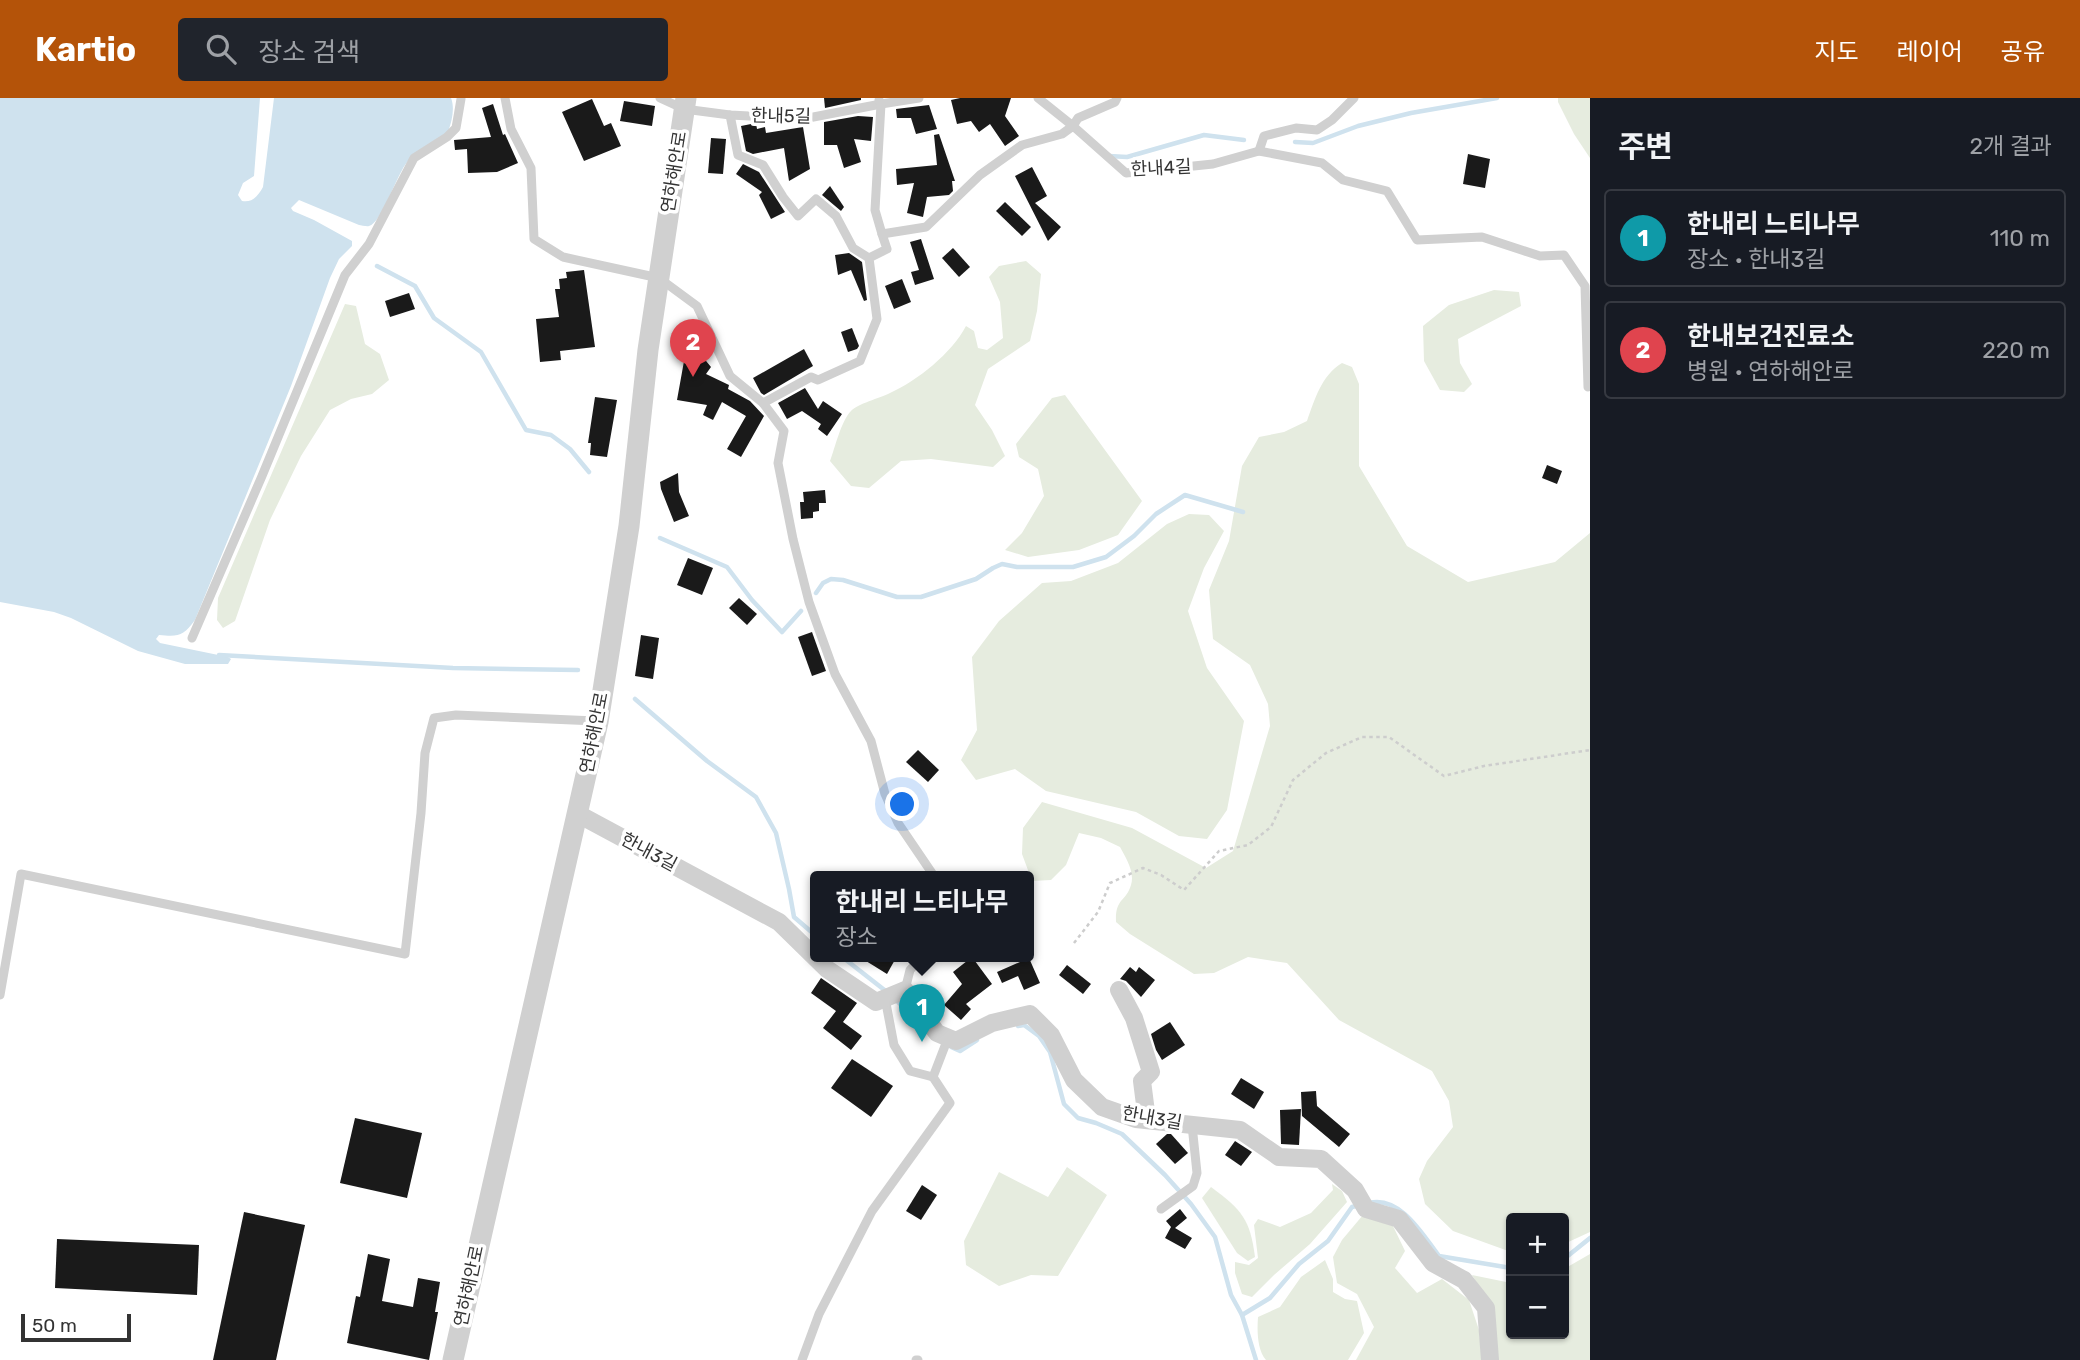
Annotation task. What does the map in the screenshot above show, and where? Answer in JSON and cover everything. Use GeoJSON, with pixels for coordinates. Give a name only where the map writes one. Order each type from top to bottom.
{"type":"FeatureCollection","features":[{"type":"Feature","properties":{"kind":"street","name":"연하해안로"},"geometry":{"type":"LineString","coordinates":[[453,1360],[598,722],[629,526],[648,349],[685,104]]}},
{"type":"Feature","properties":{"kind":"street","name":"한내3길"},"geometry":{"type":"LineString","coordinates":[[578,814],[779,922],[810,952]]}},
{"type":"Feature","properties":{"kind":"street","name":"한내3길"},"geometry":{"type":"LineString","coordinates":[[820,962],[876,1002],[886,998]]}},
{"type":"Feature","properties":{"kind":"street"},"geometry":{"type":"LineString","coordinates":[[886,998],[905,990],[937,1033],[948,1038]]}},
{"type":"Feature","properties":{"kind":"street"},"geometry":{"type":"LineString","coordinates":[[1119,990],[1134,1018],[1151,1072],[1142,1081],[1147,1120]]}},
{"type":"Feature","properties":{"kind":"street","name":"한내3길"},"geometry":{"type":"LineString","coordinates":[[948,1038],[956,1041],[992,1023],[1030,1014],[1051,1035],[1074,1080],[1102,1107],[1136,1119],[1240,1130],[1279,1157],[1321,1159],[1355,1190],[1366,1209],[1399,1219],[1433,1263],[1464,1280],[1486,1308],[1490,1360]]}},
{"type":"Feature","properties":{"kind":"lane"},"geometry":{"type":"LineString","coordinates":[[192,638],[345,275],[369,243],[414,158],[456,128],[461,98],[469,98]]}},
{"type":"Feature","properties":{"kind":"lane"},"geometry":{"type":"LineString","coordinates":[[505,98],[511,129],[531,168],[534,239],[563,257],[659,278],[697,306],[730,376],[763,403],[784,431],[778,463],[809,602],[835,674],[872,741],[885,794],[898,823],[930,871]]}},
{"type":"Feature","properties":{"kind":"lane","name":"한내5길"},"geometry":{"type":"LineString","coordinates":[[660,98],[730,115],[803,120],[880,101],[919,98]]}},
{"type":"Feature","properties":{"kind":"lane"},"geometry":{"type":"LineString","coordinates":[[1038,98],[1073,125]]}},
{"type":"Feature","properties":{"kind":"lane"},"geometry":{"type":"LineString","coordinates":[[882,234],[926,227],[979,175],[1022,145],[1062,134],[1078,118],[1115,102],[1117,98]]}},
{"type":"Feature","properties":{"kind":"lane"},"geometry":{"type":"LineString","coordinates":[[1259,151],[1264,135],[1296,128],[1317,130],[1332,120],[1354,98]]}},
{"type":"Feature","properties":{"kind":"lane"},"geometry":{"type":"LineString","coordinates":[[869,258],[887,249],[875,211],[880,101]]}},
{"type":"Feature","properties":{"kind":"lane"},"geometry":{"type":"LineString","coordinates":[[730,115],[738,155],[763,165],[798,216],[816,199],[836,216],[853,248],[869,258]]}},
{"type":"Feature","properties":{"kind":"lane","name":"한내4길"},"geometry":{"type":"LineString","coordinates":[[1073,125],[1126,173],[1213,164],[1259,151],[1322,163],[1343,180],[1387,191],[1418,240],[1482,237],[1540,256],[1564,255],[1585,286],[1588,387]]}},
{"type":"Feature","properties":{"kind":"lane"},"geometry":{"type":"LineString","coordinates":[[763,403],[811,377],[818,380],[860,361],[877,320],[869,258]]}},
{"type":"Feature","properties":{"kind":"lane"},"geometry":{"type":"LineString","coordinates":[[0,995],[21,874],[405,954],[425,753],[434,718],[456,715],[598,722]]}},
{"type":"Feature","properties":{"kind":"lane"},"geometry":{"type":"LineString","coordinates":[[905,990],[910,970],[917,962]]}},
{"type":"Feature","properties":{"kind":"lane"},"geometry":{"type":"LineString","coordinates":[[802,1360],[819,1314],[872,1211],[950,1103],[933,1077],[910,1071],[894,1045],[886,998]]}},
{"type":"Feature","properties":{"kind":"lane"},"geometry":{"type":"LineString","coordinates":[[933,1077],[948,1038]]}},
{"type":"Feature","properties":{"kind":"lane"},"geometry":{"type":"LineString","coordinates":[[1161,1209],[1193,1186],[1197,1173],[1192,1125]]}},
{"type":"Feature","properties":{"kind":"path"},"geometry":{"type":"LineString","coordinates":[[1073,943],[1098,912],[1110,883],[1143,868],[1161,875],[1184,890],[1219,851],[1248,845],[1271,827],[1293,780],[1326,753],[1362,737],[1389,737],[1444,776],[1484,766],[1590,750]]}},
{"type":"Feature","properties":{"kind":"shaded area"},"geometry":{"type":"Polygon","coordinates":[[[1558,98],[1590,98],[1590,158],[1574,134],[1558,98]]]}},
{"type":"Feature","properties":{"kind":"shaded area"},"geometry":{"type":"Polygon","coordinates":[[[1026,261],[1041,274],[1030,341],[988,369],[975,405],[1005,456],[993,467],[931,459],[901,461],[869,488],[851,486],[830,461],[847,415],[858,406],[900,388],[922,374],[943,356],[966,326],[974,331],[978,348],[987,350],[1003,338],[1000,302],[989,277],[999,266],[1026,261]]]}},
{"type":"Feature","properties":{"kind":"shaded area"},"geometry":{"type":"Polygon","coordinates":[[[1494,290],[1519,292],[1521,306],[1458,339],[1460,363],[1472,384],[1464,392],[1440,390],[1424,361],[1423,326],[1449,305],[1494,290]]]}},
{"type":"Feature","properties":{"kind":"shaded area"},"geometry":{"type":"Polygon","coordinates":[[[345,304],[356,306],[365,344],[380,354],[389,380],[372,394],[351,399],[330,410],[301,456],[270,520],[235,621],[223,628],[217,620],[218,598],[345,304]]]}},
{"type":"Feature","properties":{"kind":"shaded area"},"geometry":{"type":"Polygon","coordinates":[[[1342,363],[1352,367],[1359,384],[1359,466],[1407,546],[1468,582],[1555,562],[1590,533],[1590,1232],[1569,1242],[1569,1213],[1506,1213],[1506,1250],[1453,1231],[1425,1204],[1419,1179],[1427,1161],[1453,1127],[1449,1101],[1432,1071],[1339,1020],[1287,963],[1248,957],[1214,973],[1194,974],[1130,934],[1116,922],[1117,908],[1132,880],[1129,865],[1120,847],[1101,838],[1079,833],[1066,865],[1051,880],[1034,881],[1034,871],[1028,871],[1022,854],[1023,828],[1042,802],[1132,828],[1206,868],[1233,851],[1270,726],[1268,704],[1250,665],[1213,639],[1209,590],[1229,541],[1242,466],[1259,437],[1284,432],[1307,421],[1316,396],[1329,374],[1342,363]]]}},
{"type":"Feature","properties":{"kind":"shaded area"},"geometry":{"type":"Polygon","coordinates":[[[1065,395],[1142,501],[1118,535],[1079,550],[1028,557],[1005,550],[1022,533],[1044,496],[1038,469],[1019,457],[1016,444],[1052,398],[1065,395]]]}},
{"type":"Feature","properties":{"kind":"shaded area"},"geometry":{"type":"Polygon","coordinates":[[[1189,514],[1209,515],[1224,531],[1204,568],[1188,611],[1207,668],[1244,721],[1227,810],[1207,839],[1179,836],[1136,812],[1046,791],[1015,769],[976,780],[961,760],[977,730],[972,657],[999,621],[1042,583],[1071,581],[1118,563],[1167,524],[1189,514]]]}},
{"type":"Feature","properties":{"kind":"shaded area"},"geometry":{"type":"Polygon","coordinates":[[[1067,1167],[1107,1195],[1058,1276],[1031,1275],[999,1286],[966,1265],[964,1241],[999,1172],[1048,1197],[1067,1167]]]}},
{"type":"Feature","properties":{"kind":"shaded area"},"geometry":{"type":"Polygon","coordinates":[[[1332,1184],[1342,1191],[1347,1202],[1310,1244],[1252,1297],[1242,1294],[1235,1273],[1235,1262],[1249,1265],[1258,1258],[1254,1225],[1258,1219],[1280,1227],[1311,1213],[1333,1190],[1332,1184]]]}},
{"type":"Feature","properties":{"kind":"shaded area"},"geometry":{"type":"Polygon","coordinates":[[[1211,1187],[1237,1209],[1247,1224],[1255,1257],[1248,1261],[1237,1253],[1202,1198],[1211,1187]]]}},
{"type":"Feature","properties":{"kind":"shaded area"},"geometry":{"type":"Polygon","coordinates":[[[1363,1215],[1393,1226],[1405,1251],[1395,1268],[1417,1293],[1442,1279],[1469,1300],[1479,1330],[1482,1360],[1356,1360],[1374,1327],[1357,1294],[1337,1283],[1333,1257],[1342,1240],[1363,1215]]]}},
{"type":"Feature","properties":{"kind":"shaded area"},"geometry":{"type":"Polygon","coordinates":[[[1590,1254],[1590,1360],[1497,1360],[1493,1308],[1472,1275],[1506,1282],[1506,1339],[1569,1339],[1569,1266],[1590,1254]]]}},
{"type":"Feature","properties":{"kind":"shaded area"},"geometry":{"type":"Polygon","coordinates":[[[1325,1260],[1333,1279],[1333,1292],[1345,1299],[1357,1301],[1364,1333],[1348,1360],[1266,1360],[1259,1345],[1258,1317],[1280,1307],[1301,1277],[1325,1260]]]}},
{"type":"Feature","properties":{"kind":"water"},"geometry":{"type":"Polygon","coordinates":[[[0,98],[260,98],[254,176],[243,183],[238,195],[242,201],[249,201],[263,187],[274,98],[451,98],[453,106],[448,132],[408,161],[374,223],[368,226],[359,225],[299,200],[291,208],[352,241],[352,246],[339,259],[330,278],[291,386],[195,620],[180,634],[159,635],[156,639],[160,643],[228,657],[231,659],[228,664],[185,664],[138,651],[54,612],[0,602],[0,98]]]}},
{"type":"Feature","properties":{"kind":"building"},"geometry":{"type":"Polygon","coordinates":[[[824,98],[861,98],[861,100],[825,108],[824,98]]]}},
{"type":"Feature","properties":{"kind":"building"},"geometry":{"type":"Polygon","coordinates":[[[1011,98],[1005,116],[1019,136],[1005,146],[990,124],[979,132],[971,121],[957,124],[951,100],[1011,98]]]}},
{"type":"Feature","properties":{"kind":"building"},"geometry":{"type":"Polygon","coordinates":[[[592,99],[604,126],[611,123],[621,146],[584,161],[562,112],[592,99]]]}},
{"type":"Feature","properties":{"kind":"building"},"geometry":{"type":"Polygon","coordinates":[[[624,101],[655,106],[652,126],[620,121],[624,101]]]}},
{"type":"Feature","properties":{"kind":"building"},"geometry":{"type":"Polygon","coordinates":[[[493,104],[503,135],[505,134],[518,163],[497,172],[468,173],[467,149],[455,150],[454,140],[491,137],[482,108],[493,104]]]}},
{"type":"Feature","properties":{"kind":"building"},"geometry":{"type":"Polygon","coordinates":[[[929,105],[937,129],[916,134],[911,118],[897,118],[896,109],[929,105]]]}},
{"type":"Feature","properties":{"kind":"building"},"geometry":{"type":"Polygon","coordinates":[[[858,116],[873,117],[871,141],[854,139],[861,162],[844,168],[837,145],[824,145],[824,122],[858,116]]]}},
{"type":"Feature","properties":{"kind":"building"},"geometry":{"type":"Polygon","coordinates":[[[756,123],[757,129],[765,127],[766,133],[803,127],[810,169],[789,181],[784,148],[753,154],[746,151],[741,126],[756,123]]]}},
{"type":"Feature","properties":{"kind":"building"},"geometry":{"type":"Polygon","coordinates":[[[939,134],[955,181],[952,181],[953,191],[949,195],[927,197],[923,217],[907,213],[914,183],[897,185],[896,169],[937,165],[934,135],[939,134]]]}},
{"type":"Feature","properties":{"kind":"building"},"geometry":{"type":"Polygon","coordinates":[[[711,138],[726,139],[723,174],[708,173],[711,138]]]}},
{"type":"Feature","properties":{"kind":"building"},"geometry":{"type":"Polygon","coordinates":[[[1468,154],[1490,159],[1485,188],[1463,184],[1468,154]]]}},
{"type":"Feature","properties":{"kind":"building"},"geometry":{"type":"Polygon","coordinates":[[[743,164],[759,172],[785,212],[771,219],[759,195],[762,192],[736,174],[743,164]]]}},
{"type":"Feature","properties":{"kind":"building"},"geometry":{"type":"Polygon","coordinates":[[[1032,167],[1047,196],[1035,203],[1061,227],[1048,241],[1015,176],[1032,167]]]}},
{"type":"Feature","properties":{"kind":"building"},"geometry":{"type":"Polygon","coordinates":[[[830,186],[844,207],[841,211],[822,195],[830,186]]]}},
{"type":"Feature","properties":{"kind":"building"},"geometry":{"type":"Polygon","coordinates":[[[1005,202],[1031,227],[1022,236],[996,211],[1005,202]]]}},
{"type":"Feature","properties":{"kind":"building"},"geometry":{"type":"Polygon","coordinates":[[[921,239],[934,279],[915,285],[911,272],[919,270],[910,242],[921,239]]]}},
{"type":"Feature","properties":{"kind":"building"},"geometry":{"type":"Polygon","coordinates":[[[953,248],[970,267],[959,277],[942,258],[953,248]]]}},
{"type":"Feature","properties":{"kind":"building"},"geometry":{"type":"Polygon","coordinates":[[[849,253],[862,262],[867,300],[864,301],[851,270],[838,275],[835,255],[849,253]]]}},
{"type":"Feature","properties":{"kind":"building"},"geometry":{"type":"Polygon","coordinates":[[[584,270],[595,347],[560,351],[561,360],[540,362],[536,319],[559,317],[555,289],[560,289],[559,279],[567,278],[566,272],[584,270]]]}},
{"type":"Feature","properties":{"kind":"building"},"geometry":{"type":"Polygon","coordinates":[[[902,279],[911,302],[894,309],[885,286],[902,279]]]}},
{"type":"Feature","properties":{"kind":"building"},"geometry":{"type":"Polygon","coordinates":[[[409,293],[415,309],[390,317],[385,301],[409,293]]]}},
{"type":"Feature","properties":{"kind":"building"},"geometry":{"type":"Polygon","coordinates":[[[852,328],[859,346],[848,352],[841,332],[852,328]]]}},
{"type":"Feature","properties":{"kind":"building"},"geometry":{"type":"Polygon","coordinates":[[[688,339],[711,367],[706,374],[729,385],[728,389],[750,401],[764,416],[741,457],[727,449],[746,416],[722,402],[713,420],[703,415],[707,405],[677,400],[688,339]]]}},
{"type":"Feature","properties":{"kind":"building"},"geometry":{"type":"Polygon","coordinates":[[[804,349],[813,366],[764,395],[761,393],[753,378],[804,349]]]}},
{"type":"Feature","properties":{"kind":"building"},"geometry":{"type":"Polygon","coordinates":[[[805,388],[818,409],[823,401],[842,414],[827,436],[818,429],[821,424],[802,411],[787,419],[778,403],[805,388]]]}},
{"type":"Feature","properties":{"kind":"building"},"geometry":{"type":"Polygon","coordinates":[[[595,397],[617,400],[607,457],[590,455],[591,443],[588,443],[595,397]]]}},
{"type":"Feature","properties":{"kind":"building"},"geometry":{"type":"Polygon","coordinates":[[[1547,465],[1562,471],[1557,484],[1542,478],[1547,465]]]}},
{"type":"Feature","properties":{"kind":"building"},"geometry":{"type":"Polygon","coordinates":[[[678,473],[679,492],[689,516],[674,522],[660,482],[678,473]]]}},
{"type":"Feature","properties":{"kind":"building"},"geometry":{"type":"Polygon","coordinates":[[[825,490],[826,503],[819,503],[819,511],[813,512],[813,518],[801,519],[800,502],[804,502],[803,492],[825,490]]]}},
{"type":"Feature","properties":{"kind":"building"},"geometry":{"type":"Polygon","coordinates":[[[688,558],[713,568],[702,595],[677,585],[688,558]]]}},
{"type":"Feature","properties":{"kind":"building"},"geometry":{"type":"Polygon","coordinates":[[[739,598],[757,614],[747,625],[729,608],[739,598]]]}},
{"type":"Feature","properties":{"kind":"building"},"geometry":{"type":"Polygon","coordinates":[[[812,632],[826,671],[812,676],[798,637],[812,632]]]}},
{"type":"Feature","properties":{"kind":"building"},"geometry":{"type":"Polygon","coordinates":[[[641,635],[659,638],[653,679],[635,676],[641,635]]]}},
{"type":"Feature","properties":{"kind":"building"},"geometry":{"type":"Polygon","coordinates":[[[918,750],[939,770],[928,782],[906,762],[918,750]]]}},
{"type":"Feature","properties":{"kind":"building"},"geometry":{"type":"Polygon","coordinates":[[[868,962],[894,962],[887,974],[868,962]]]}},
{"type":"Feature","properties":{"kind":"building"},"geometry":{"type":"Polygon","coordinates":[[[966,962],[976,962],[992,984],[966,1004],[971,1009],[961,1020],[944,1005],[962,984],[953,972],[966,962]]]}},
{"type":"Feature","properties":{"kind":"building"},"geometry":{"type":"Polygon","coordinates":[[[1020,962],[1031,962],[1040,983],[1024,990],[1018,976],[1002,983],[997,972],[1020,962]]]}},
{"type":"Feature","properties":{"kind":"building"},"geometry":{"type":"Polygon","coordinates":[[[1067,965],[1091,984],[1083,994],[1059,975],[1067,965]]]}},
{"type":"Feature","properties":{"kind":"building"},"geometry":{"type":"Polygon","coordinates":[[[1130,967],[1136,972],[1139,967],[1155,980],[1141,997],[1126,981],[1120,979],[1130,967]]]}},
{"type":"Feature","properties":{"kind":"building"},"geometry":{"type":"Polygon","coordinates":[[[821,978],[857,1003],[843,1022],[862,1036],[851,1050],[823,1028],[836,1011],[811,993],[821,978]]]}},
{"type":"Feature","properties":{"kind":"building"},"geometry":{"type":"Polygon","coordinates":[[[1170,1022],[1185,1045],[1162,1060],[1151,1034],[1170,1022]]]}},
{"type":"Feature","properties":{"kind":"building"},"geometry":{"type":"Polygon","coordinates":[[[852,1059],[893,1086],[871,1117],[831,1088],[852,1059]]]}},
{"type":"Feature","properties":{"kind":"building"},"geometry":{"type":"Polygon","coordinates":[[[1241,1078],[1264,1092],[1254,1109],[1231,1094],[1241,1078]]]}},
{"type":"Feature","properties":{"kind":"building"},"geometry":{"type":"Polygon","coordinates":[[[1316,1091],[1317,1106],[1350,1134],[1339,1147],[1302,1116],[1301,1092],[1316,1091]]]}},
{"type":"Feature","properties":{"kind":"building"},"geometry":{"type":"Polygon","coordinates":[[[1301,1109],[1299,1145],[1281,1144],[1280,1110],[1301,1109]]]}},
{"type":"Feature","properties":{"kind":"building"},"geometry":{"type":"Polygon","coordinates":[[[355,1118],[422,1133],[407,1198],[340,1183],[355,1118]]]}},
{"type":"Feature","properties":{"kind":"building"},"geometry":{"type":"Polygon","coordinates":[[[1167,1134],[1171,1134],[1188,1153],[1175,1164],[1156,1144],[1167,1134]]]}},
{"type":"Feature","properties":{"kind":"building"},"geometry":{"type":"Polygon","coordinates":[[[1235,1141],[1252,1152],[1241,1166],[1225,1155],[1235,1141]]]}},
{"type":"Feature","properties":{"kind":"building"},"geometry":{"type":"Polygon","coordinates":[[[922,1185],[937,1195],[921,1220],[906,1211],[922,1185]]]}},
{"type":"Feature","properties":{"kind":"building"},"geometry":{"type":"Polygon","coordinates":[[[1180,1209],[1187,1218],[1175,1228],[1192,1238],[1185,1249],[1165,1238],[1171,1227],[1166,1221],[1180,1209]]]}},
{"type":"Feature","properties":{"kind":"building"},"geometry":{"type":"Polygon","coordinates":[[[244,1212],[305,1225],[276,1360],[213,1360],[244,1212]]]}},
{"type":"Feature","properties":{"kind":"building"},"geometry":{"type":"Polygon","coordinates":[[[57,1239],[199,1245],[197,1295],[55,1288],[57,1239]]]}},
{"type":"Feature","properties":{"kind":"building"},"geometry":{"type":"Polygon","coordinates":[[[368,1254],[390,1259],[382,1301],[413,1307],[418,1278],[440,1282],[435,1312],[438,1312],[429,1360],[347,1343],[368,1254]]]}},
{"type":"Feature","properties":{"kind":"waterway"},"geometry":{"type":"LineString","coordinates":[[1295,142],[1313,143],[1358,126],[1411,113],[1497,98]]}},
{"type":"Feature","properties":{"kind":"waterway"},"geometry":{"type":"LineString","coordinates":[[1109,156],[1127,157],[1204,135],[1244,140]]}},
{"type":"Feature","properties":{"kind":"waterway"},"geometry":{"type":"LineString","coordinates":[[377,266],[415,286],[434,318],[481,352],[526,430],[551,435],[570,449],[589,472]]}},
{"type":"Feature","properties":{"kind":"waterway"},"geometry":{"type":"LineString","coordinates":[[816,593],[823,583],[831,579],[843,580],[897,597],[921,597],[976,579],[1002,564],[1017,567],[1073,567],[1106,557],[1134,536],[1156,514],[1185,495],[1243,512]]}},
{"type":"Feature","properties":{"kind":"waterway"},"geometry":{"type":"LineString","coordinates":[[660,538],[727,567],[752,600],[782,632],[801,611]]}},
{"type":"Feature","properties":{"kind":"waterway"},"geometry":{"type":"LineString","coordinates":[[219,655],[453,668],[578,670]]}},
{"type":"Feature","properties":{"kind":"waterway"},"geometry":{"type":"LineString","coordinates":[[635,699],[707,761],[756,797],[776,833],[794,917],[810,931]]}},
{"type":"Feature","properties":{"kind":"waterway"},"geometry":{"type":"LineString","coordinates":[[849,962],[887,992]]}},
{"type":"Feature","properties":{"kind":"waterway"},"geometry":{"type":"LineString","coordinates":[[896,1000],[915,1018]]}},
{"type":"Feature","properties":{"kind":"waterway"},"geometry":{"type":"LineString","coordinates":[[1018,1026],[1024,1025],[1039,1036],[1050,1052],[1064,1104],[1078,1118],[1122,1134],[1191,1204],[1215,1237],[1231,1295],[1242,1315],[1270,1298],[1299,1264],[1328,1241],[1352,1207],[1360,1205]]}},
{"type":"Feature","properties":{"kind":"waterway"},"geometry":{"type":"LineString","coordinates":[[951,1047],[960,1051],[977,1040]]}},
{"type":"Feature","properties":{"kind":"waterway"},"geometry":{"type":"LineString","coordinates":[[1369,1203],[1380,1202],[1401,1211],[1439,1256],[1506,1267]]}},
{"type":"Feature","properties":{"kind":"waterway"},"geometry":{"type":"LineString","coordinates":[[1569,1255],[1590,1238]]}},
{"type":"Feature","properties":{"kind":"waterway"},"geometry":{"type":"LineString","coordinates":[[1242,1315],[1256,1360]]}},
{"type":"Feature","properties":{"kind":"place","name":"한내보건진료소"},"geometry":{"type":"Point","coordinates":[693,377]}},
{"type":"Feature","properties":{"kind":"place","name":"한내리 느티나무"},"geometry":{"type":"Point","coordinates":[922,1042]}}]}
